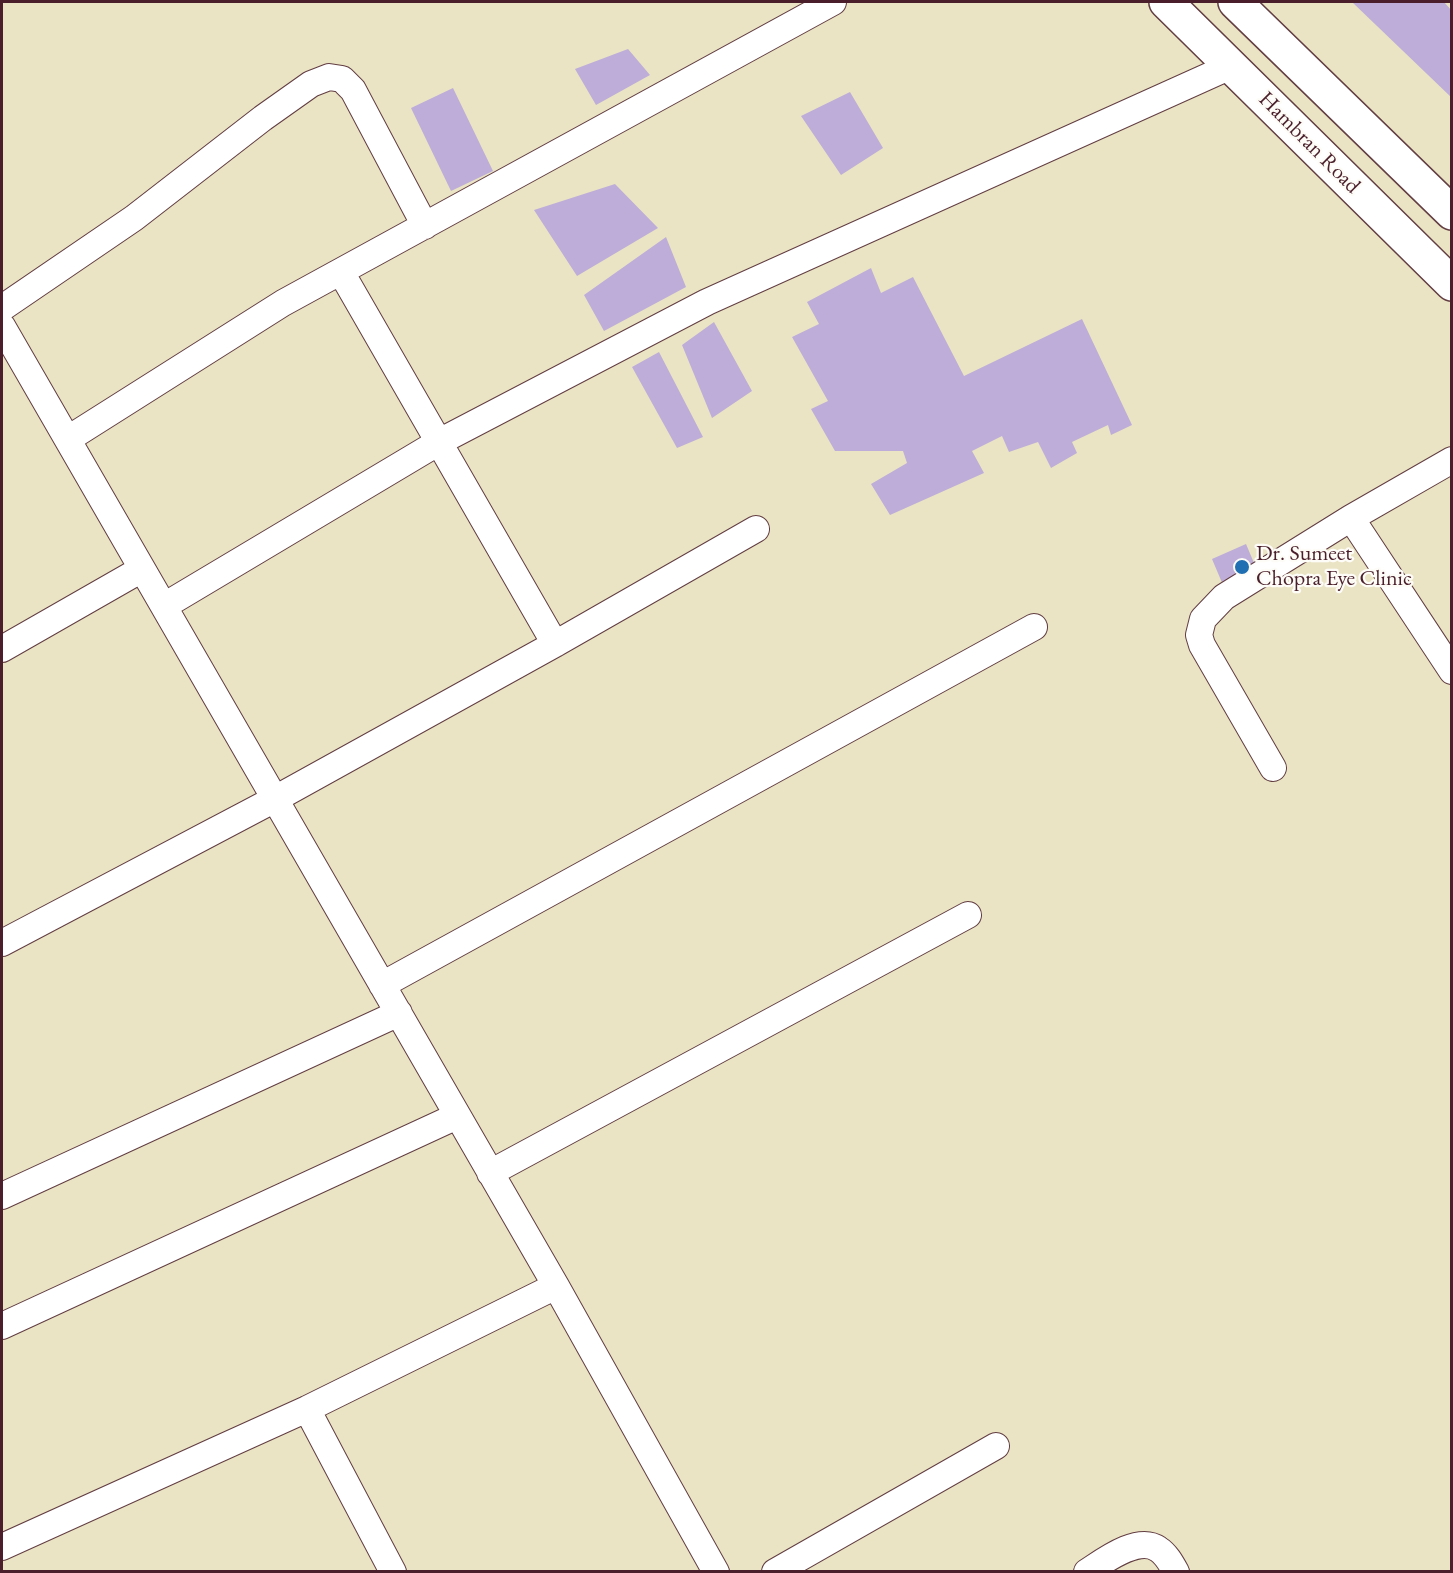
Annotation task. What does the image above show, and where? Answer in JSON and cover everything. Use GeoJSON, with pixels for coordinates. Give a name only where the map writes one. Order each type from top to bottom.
{"type":"FeatureCollection","features":[{"type":"Feature","properties":{"kind":"main road","name":"Hambran Road"},"geometry":{"type":"LineString","coordinates":[[1166,2],[1452,284]]}},
{"type":"Feature","properties":{"kind":"main road"},"geometry":{"type":"LineString","coordinates":[[1235,2],[1452,213]]}},
{"type":"Feature","properties":{"kind":"street"},"geometry":{"type":"LineString","coordinates":[[68,439],[283,303],[833,2]]}},
{"type":"Feature","properties":{"kind":"street"},"geometry":{"type":"LineString","coordinates":[[164,606],[439,442],[707,302],[1231,66]]}},
{"type":"Feature","properties":{"kind":"street"},"geometry":{"type":"LineString","coordinates":[[2,308],[134,218],[263,118],[311,84],[328,77],[342,79],[353,90],[425,226]]}},
{"type":"Feature","properties":{"kind":"street"},"geometry":{"type":"LineString","coordinates":[[340,272],[555,644]]}},
{"type":"Feature","properties":{"kind":"street"},"geometry":{"type":"LineString","coordinates":[[3,333],[68,439],[399,1013],[556,1286],[716,1572]]}},
{"type":"Feature","properties":{"kind":"street"},"geometry":{"type":"LineString","coordinates":[[1273,768],[1202,645],[1199,635],[1203,619],[1224,597],[1351,518],[1452,460]]}},
{"type":"Feature","properties":{"kind":"street"},"geometry":{"type":"LineString","coordinates":[[1351,518],[1452,671]]}},
{"type":"Feature","properties":{"kind":"street"},"geometry":{"type":"LineString","coordinates":[[2,943],[275,799],[555,644],[756,529]]}},
{"type":"Feature","properties":{"kind":"street"},"geometry":{"type":"LineString","coordinates":[[2,649],[142,569]]}},
{"type":"Feature","properties":{"kind":"street"},"geometry":{"type":"LineString","coordinates":[[382,985],[1034,627]]}},
{"type":"Feature","properties":{"kind":"street"},"geometry":{"type":"LineString","coordinates":[[490,1173],[968,915]]}},
{"type":"Feature","properties":{"kind":"street"},"geometry":{"type":"LineString","coordinates":[[2,1196],[399,1013]]}},
{"type":"Feature","properties":{"kind":"street"},"geometry":{"type":"LineString","coordinates":[[2,1326],[457,1116]]}},
{"type":"Feature","properties":{"kind":"street"},"geometry":{"type":"LineString","coordinates":[[2,1547],[307,1408],[556,1286]]}},
{"type":"Feature","properties":{"kind":"street"},"geometry":{"type":"LineString","coordinates":[[307,1408],[393,1572]]}},
{"type":"Feature","properties":{"kind":"street"},"geometry":{"type":"LineString","coordinates":[[775,1572],[996,1446]]}},
{"type":"Feature","properties":{"kind":"street"},"geometry":{"type":"LineString","coordinates":[[1087,1572],[1140,1544],[1151,1545],[1158,1549],[1176,1572]]}},
{"type":"Feature","properties":{"kind":"building"},"geometry":{"type":"Polygon","coordinates":[[[1352,2],[1444,2],[1452,11],[1452,98],[1352,2]]]}},
{"type":"Feature","properties":{"kind":"building"},"geometry":{"type":"Polygon","coordinates":[[[628,49],[650,75],[596,105],[575,69],[628,49]]]}},
{"type":"Feature","properties":{"kind":"building"},"geometry":{"type":"Polygon","coordinates":[[[453,88],[493,171],[451,191],[411,108],[453,88]]]}},
{"type":"Feature","properties":{"kind":"building"},"geometry":{"type":"Polygon","coordinates":[[[850,92],[883,148],[841,175],[801,116],[850,92]]]}},
{"type":"Feature","properties":{"kind":"building"},"geometry":{"type":"Polygon","coordinates":[[[615,184],[658,228],[577,276],[534,210],[615,184]]]}},
{"type":"Feature","properties":{"kind":"building"},"geometry":{"type":"Polygon","coordinates":[[[666,237],[686,287],[604,331],[584,295],[666,237]]]}},
{"type":"Feature","properties":{"kind":"building"},"geometry":{"type":"Polygon","coordinates":[[[871,268],[881,293],[913,277],[964,376],[1082,319],[1132,425],[1111,435],[1108,425],[1072,442],[1077,453],[1051,468],[1038,442],[1009,452],[1002,436],[972,451],[984,473],[890,515],[871,484],[907,463],[903,451],[835,451],[811,409],[828,401],[792,337],[819,324],[807,302],[871,268]]]}},
{"type":"Feature","properties":{"kind":"building"},"geometry":{"type":"Polygon","coordinates":[[[714,322],[752,391],[712,418],[682,345],[714,322]]]}},
{"type":"Feature","properties":{"kind":"building"},"geometry":{"type":"Polygon","coordinates":[[[659,352],[703,437],[677,448],[632,367],[659,352]]]}},
{"type":"Feature","properties":{"kind":"building"},"geometry":{"type":"Polygon","coordinates":[[[1246,544],[1257,570],[1223,585],[1212,559],[1246,544]]]}},
{"type":"Feature","properties":{"kind":"place","name":"Dr. Sumeet Chopra Eye Clinic"},"geometry":{"type":"Point","coordinates":[1242,567]}}]}
